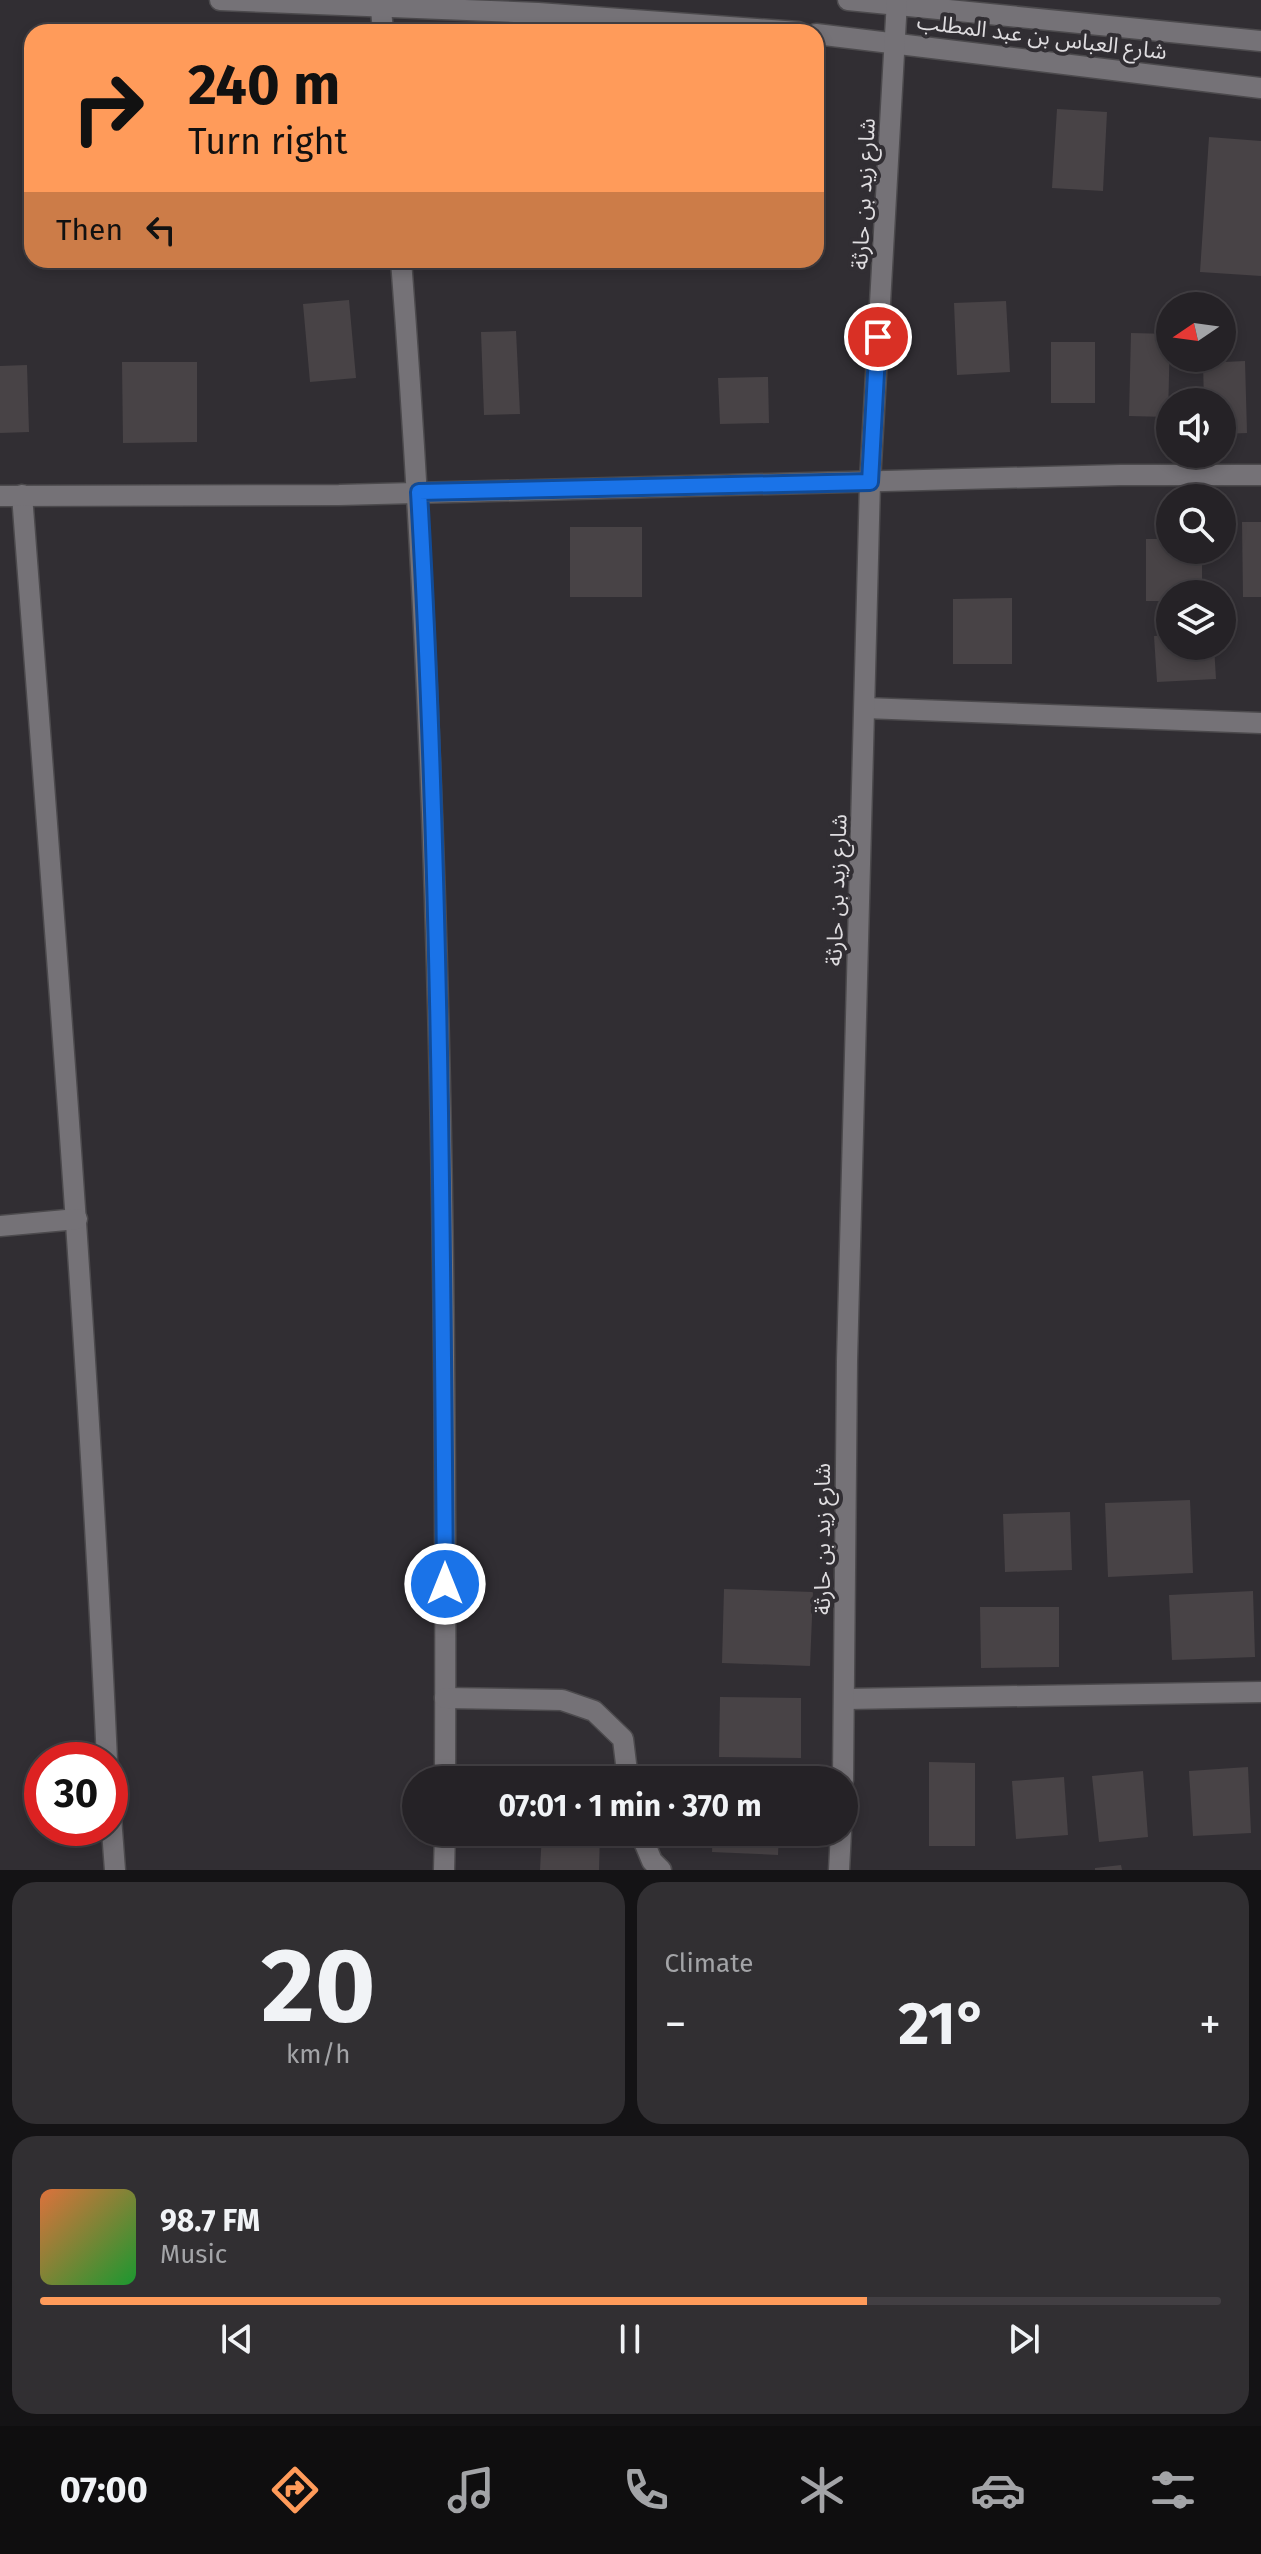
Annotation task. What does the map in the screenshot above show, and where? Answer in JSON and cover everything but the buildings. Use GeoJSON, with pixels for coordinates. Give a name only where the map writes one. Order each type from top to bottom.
{"type":"FeatureCollection","features":[{"type":"Feature","properties":{"kind":"street"},"geometry":{"type":"LineString","coordinates":[[220,0],[381,9],[538,13],[689,24]]}},
{"type":"Feature","properties":{"kind":"street","name":"شارع العباس بن عبد المطلب"},"geometry":{"type":"LineString","coordinates":[[848,0],[897,1],[1261,41]]}},
{"type":"Feature","properties":{"kind":"street","name":"شارع زيد بن حارثة"},"geometry":{"type":"LineString","coordinates":[[844,1766],[847,1361],[870,482],[897,1]]}},
{"type":"Feature","properties":{"kind":"street"},"geometry":{"type":"LineString","coordinates":[[381,9],[382,24]]}},
{"type":"Feature","properties":{"kind":"street","name":"شارع العباس بن عبد المطلب"},"geometry":{"type":"LineString","coordinates":[[824,35],[1261,88]]}},
{"type":"Feature","properties":{"kind":"street"},"geometry":{"type":"LineString","coordinates":[[402,268],[428,656],[443,1317],[445,1766]]}},
{"type":"Feature","properties":{"kind":"street"},"geometry":{"type":"LineString","coordinates":[[0,496],[339,495],[1261,475]]}},
{"type":"Feature","properties":{"kind":"street"},"geometry":{"type":"LineString","coordinates":[[22,495],[77,1219],[94,1480],[106,1742]]}},
{"type":"Feature","properties":{"kind":"street"},"geometry":{"type":"LineString","coordinates":[[865,708],[1261,723]]}},
{"type":"Feature","properties":{"kind":"street"},"geometry":{"type":"LineString","coordinates":[[0,1226],[77,1219]]}},
{"type":"Feature","properties":{"kind":"street"},"geometry":{"type":"LineString","coordinates":[[846,1699],[1261,1692]]}},
{"type":"Feature","properties":{"kind":"street"},"geometry":{"type":"LineString","coordinates":[[445,1698],[562,1700],[594,1711],[623,1739],[626,1766]]}},
{"type":"Feature","properties":{"kind":"street"},"geometry":{"type":"LineString","coordinates":[[113,1846],[115,1870]]}},
{"type":"Feature","properties":{"kind":"street"},"geometry":{"type":"LineString","coordinates":[[444,1870],[445,1846]]}},
{"type":"Feature","properties":{"kind":"street"},"geometry":{"type":"LineString","coordinates":[[646,1846],[652,1861],[661,1870]]}},
{"type":"Feature","properties":{"kind":"street"},"geometry":{"type":"LineString","coordinates":[[839,1870],[840,1846]]}},
{"type":"Feature","properties":{"kind":"route"},"geometry":{"type":"LineString","coordinates":[[445,1584],[444,1364],[428,656],[419,492],[870,482],[878,337]]}}]}
